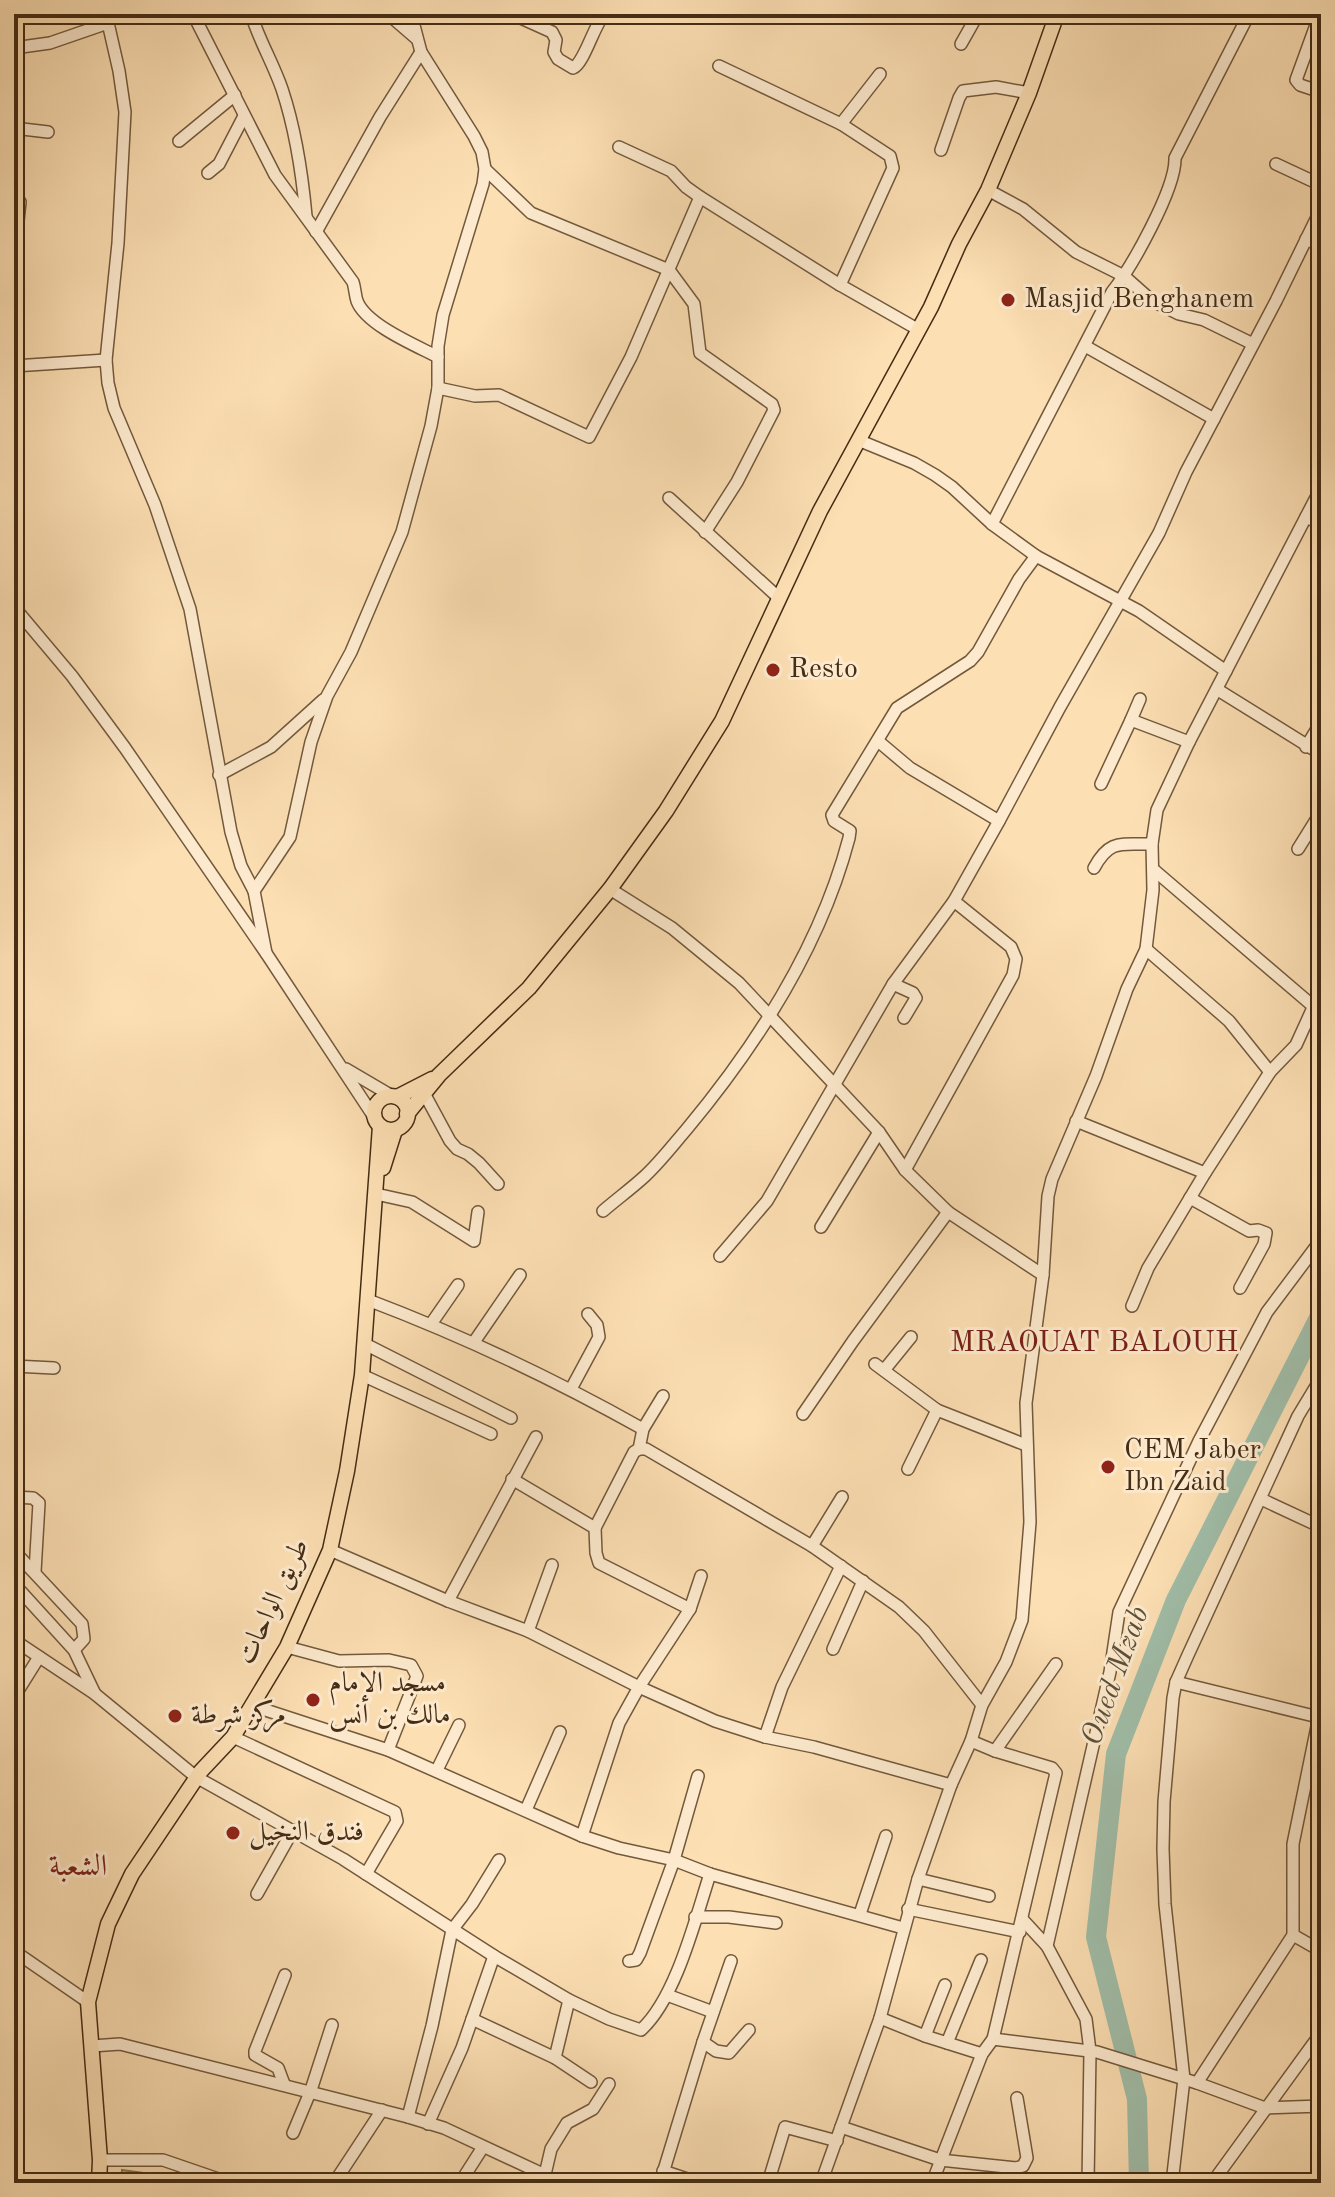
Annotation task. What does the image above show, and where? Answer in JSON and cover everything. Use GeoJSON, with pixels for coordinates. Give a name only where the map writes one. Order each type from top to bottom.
{"type":"FeatureCollection","features":[{"type":"Feature","properties":{"kind":"main road"},"geometry":{"type":"LineString","coordinates":[[441,1074],[377,1102],[383,1124],[403,1124],[407,1114],[441,1074],[529,988],[610,889],[666,811],[722,721],[820,511],[919,330],[988,190],[1029,93],[1057,14]]}},
{"type":"Feature","properties":{"kind":"main road"},"geometry":{"type":"LineString","coordinates":[[394,1097],[405,1104],[407,1114]]}},
{"type":"Feature","properties":{"kind":"main road","name":"طريق الواحات"},"geometry":{"type":"LineString","coordinates":[[99,2183],[88,2002],[97,1960],[117,1901],[196,1777],[233,1737],[253,1706],[287,1647],[330,1550],[347,1471],[362,1375],[383,1124]]}},
{"type":"Feature","properties":{"kind":"street"},"geometry":{"type":"LineString","coordinates":[[193,14],[275,175],[353,282],[357,302],[367,314],[397,337],[438,357]]}},
{"type":"Feature","properties":{"kind":"street"},"geometry":{"type":"LineString","coordinates":[[251,14],[281,88],[294,131],[302,167],[306,219]]}},
{"type":"Feature","properties":{"kind":"street"},"geometry":{"type":"LineString","coordinates":[[388,14],[417,39]]}},
{"type":"Feature","properties":{"kind":"street"},"geometry":{"type":"LineString","coordinates":[[411,14],[421,52],[474,136],[485,169],[531,213],[669,270],[694,304],[700,353],[774,406],[737,482],[705,532]]}},
{"type":"Feature","properties":{"kind":"street"},"geometry":{"type":"LineString","coordinates":[[512,14],[552,32],[558,59],[573,68],[582,63],[594,27],[604,14]]}},
{"type":"Feature","properties":{"kind":"street"},"geometry":{"type":"LineString","coordinates":[[961,44],[978,14]]}},
{"type":"Feature","properties":{"kind":"street"},"geometry":{"type":"LineString","coordinates":[[992,524],[1112,292],[1124,276],[1158,211],[1175,169],[1175,158],[1249,14]]}},
{"type":"Feature","properties":{"kind":"street"},"geometry":{"type":"LineString","coordinates":[[1320,14],[1296,80],[1300,85],[1321,92]]}},
{"type":"Feature","properties":{"kind":"street"},"geometry":{"type":"LineString","coordinates":[[14,48],[50,43],[107,19],[125,112],[120,213],[106,360],[114,408],[155,505],[190,609],[236,854],[254,891],[266,953]]}},
{"type":"Feature","properties":{"kind":"street"},"geometry":{"type":"LineString","coordinates":[[316,232],[338,198],[380,117],[421,52]]}},
{"type":"Feature","properties":{"kind":"street"},"geometry":{"type":"LineString","coordinates":[[719,66],[841,124],[890,156],[893,164],[840,285]]}},
{"type":"Feature","properties":{"kind":"street"},"geometry":{"type":"LineString","coordinates":[[841,124],[880,74]]}},
{"type":"Feature","properties":{"kind":"street"},"geometry":{"type":"LineString","coordinates":[[941,150],[963,91],[996,87],[1029,93]]}},
{"type":"Feature","properties":{"kind":"street"},"geometry":{"type":"LineString","coordinates":[[179,141],[235,95]]}},
{"type":"Feature","properties":{"kind":"street"},"geometry":{"type":"LineString","coordinates":[[208,173],[219,164],[244,116]]}},
{"type":"Feature","properties":{"kind":"street"},"geometry":{"type":"LineString","coordinates":[[14,128],[48,132]]}},
{"type":"Feature","properties":{"kind":"street"},"geometry":{"type":"LineString","coordinates":[[619,147],[671,171],[700,197],[840,285],[919,330]]}},
{"type":"Feature","properties":{"kind":"street"},"geometry":{"type":"LineString","coordinates":[[1276,164],[1321,185]]}},
{"type":"Feature","properties":{"kind":"street"},"geometry":{"type":"LineString","coordinates":[[254,891],[290,837],[311,742],[327,696],[351,652],[402,532],[431,426],[438,388],[443,315],[485,169]]}},
{"type":"Feature","properties":{"kind":"street"},"geometry":{"type":"LineString","coordinates":[[988,190],[1023,209],[1076,252],[1124,276],[1141,294],[1166,309],[1204,320],[1253,344]]}},
{"type":"Feature","properties":{"kind":"street"},"geometry":{"type":"LineString","coordinates":[[438,388],[475,396],[499,395],[589,437],[631,357],[700,197]]}},
{"type":"Feature","properties":{"kind":"street"},"geometry":{"type":"LineString","coordinates":[[14,258],[20,202]]}},
{"type":"Feature","properties":{"kind":"street"},"geometry":{"type":"LineString","coordinates":[[720,1256],[767,1201],[893,984],[954,901],[1159,533],[1321,209]]}},
{"type":"Feature","properties":{"kind":"street"},"geometry":{"type":"LineString","coordinates":[[1306,239],[1321,246]]}},
{"type":"Feature","properties":{"kind":"street"},"geometry":{"type":"LineString","coordinates":[[1085,346],[1214,419]]}},
{"type":"Feature","properties":{"kind":"street"},"geometry":{"type":"LineString","coordinates":[[14,366],[106,360]]}},
{"type":"Feature","properties":{"kind":"street"},"geometry":{"type":"LineString","coordinates":[[858,440],[935,475],[992,524],[1036,556],[1163,626],[1226,671]]}},
{"type":"Feature","properties":{"kind":"street"},"geometry":{"type":"LineString","coordinates":[[821,2183],[880,2018],[908,1909],[951,1785],[971,1741],[982,1705],[1006,1662],[1022,1620],[1030,1522],[1026,1403],[1043,1275],[1048,1196],[1127,989],[1146,949],[1157,810],[1321,488]]}},
{"type":"Feature","properties":{"kind":"street"},"geometry":{"type":"LineString","coordinates":[[669,498],[779,598]]}},
{"type":"Feature","properties":{"kind":"street"},"geometry":{"type":"LineString","coordinates":[[1306,517],[1321,524]]}},
{"type":"Feature","properties":{"kind":"street"},"geometry":{"type":"LineString","coordinates":[[603,1211],[647,1175],[706,1106],[769,1014],[813,939],[836,886],[850,834],[846,827],[834,821],[832,815],[897,708],[970,661],[1036,556]]}},
{"type":"Feature","properties":{"kind":"street"},"geometry":{"type":"LineString","coordinates":[[14,607],[72,676],[125,748],[383,1124]]}},
{"type":"Feature","properties":{"kind":"street"},"geometry":{"type":"LineString","coordinates":[[1218,690],[1321,754]]}},
{"type":"Feature","properties":{"kind":"street"},"geometry":{"type":"LineString","coordinates":[[219,775],[271,747],[327,696]]}},
{"type":"Feature","properties":{"kind":"street"},"geometry":{"type":"LineString","coordinates":[[1101,784],[1140,699]]}},
{"type":"Feature","properties":{"kind":"street"},"geometry":{"type":"LineString","coordinates":[[1131,720],[1189,742]]}},
{"type":"Feature","properties":{"kind":"street"},"geometry":{"type":"LineString","coordinates":[[1306,747],[1321,722]]}},
{"type":"Feature","properties":{"kind":"street"},"geometry":{"type":"LineString","coordinates":[[878,741],[910,768],[999,821]]}},
{"type":"Feature","properties":{"kind":"street"},"geometry":{"type":"LineString","coordinates":[[1298,849],[1321,812]]}},
{"type":"Feature","properties":{"kind":"street"},"geometry":{"type":"LineString","coordinates":[[1094,868],[1112,845],[1152,844]]}},
{"type":"Feature","properties":{"kind":"street"},"geometry":{"type":"LineString","coordinates":[[1154,870],[1313,1006],[1321,1032]]}},
{"type":"Feature","properties":{"kind":"street"},"geometry":{"type":"LineString","coordinates":[[610,889],[672,928],[711,958],[769,1014],[879,1132],[905,1170],[948,1212],[1043,1275]]}},
{"type":"Feature","properties":{"kind":"street"},"geometry":{"type":"LineString","coordinates":[[905,1170],[1001,1000],[1015,968],[1016,959],[1011,947],[954,901]]}},
{"type":"Feature","properties":{"kind":"street"},"geometry":{"type":"LineString","coordinates":[[1146,949],[1229,1021],[1270,1072]]}},
{"type":"Feature","properties":{"kind":"street"},"geometry":{"type":"LineString","coordinates":[[893,984],[913,993],[916,998],[904,1018]]}},
{"type":"Feature","properties":{"kind":"street"},"geometry":{"type":"LineString","coordinates":[[1132,1306],[1148,1268],[1205,1173],[1270,1072],[1296,1045],[1321,990]]}},
{"type":"Feature","properties":{"kind":"street"},"geometry":{"type":"LineString","coordinates":[[342,1066],[394,1097]]}},
{"type":"Feature","properties":{"kind":"street"},"geometry":{"type":"LineString","coordinates":[[424,1093],[450,1141],[479,1163],[498,1184]]}},
{"type":"Feature","properties":{"kind":"street"},"geometry":{"type":"LineString","coordinates":[[1076,1121],[1205,1173]]}},
{"type":"Feature","properties":{"kind":"street"},"geometry":{"type":"LineString","coordinates":[[821,1227],[879,1132]]}},
{"type":"Feature","properties":{"kind":"street"},"geometry":{"type":"LineString","coordinates":[[376,1190],[412,1202],[474,1241],[478,1212]]}},
{"type":"Feature","properties":{"kind":"street"},"geometry":{"type":"LineString","coordinates":[[1190,1198],[1249,1231],[1266,1233],[1264,1244],[1240,1288]]}},
{"type":"Feature","properties":{"kind":"street"},"geometry":{"type":"LineString","coordinates":[[803,1414],[948,1212]]}},
{"type":"Feature","properties":{"kind":"street"},"geometry":{"type":"LineString","coordinates":[[1047,1946],[1110,1672],[1119,1612],[1199,1441],[1267,1312],[1321,1240]]}},
{"type":"Feature","properties":{"kind":"street"},"geometry":{"type":"LineString","coordinates":[[474,1342],[520,1275]]}},
{"type":"Feature","properties":{"kind":"street"},"geometry":{"type":"LineString","coordinates":[[431,1324],[458,1285]]}},
{"type":"Feature","properties":{"kind":"street"},"geometry":{"type":"LineString","coordinates":[[368,1300],[474,1342],[571,1389],[643,1429]]}},
{"type":"Feature","properties":{"kind":"street"},"geometry":{"type":"LineString","coordinates":[[571,1389],[599,1337],[597,1325],[588,1314]]}},
{"type":"Feature","properties":{"kind":"street"},"geometry":{"type":"LineString","coordinates":[[911,1337],[880,1367],[937,1410],[1026,1445]]}},
{"type":"Feature","properties":{"kind":"street"},"geometry":{"type":"LineString","coordinates":[[365,1344],[511,1418]]}},
{"type":"Feature","properties":{"kind":"street"},"geometry":{"type":"LineString","coordinates":[[14,1366],[54,1368]]}},
{"type":"Feature","properties":{"kind":"street"},"geometry":{"type":"LineString","coordinates":[[362,1375],[491,1434]]}},
{"type":"Feature","properties":{"kind":"street"},"geometry":{"type":"LineString","coordinates":[[1172,2183],[1180,2078],[1163,1849],[1164,1802],[1176,1682],[1298,1416],[1321,1378]]}},
{"type":"Feature","properties":{"kind":"street"},"geometry":{"type":"LineString","coordinates":[[639,1449],[643,1429],[663,1396]]}},
{"type":"Feature","properties":{"kind":"street"},"geometry":{"type":"LineString","coordinates":[[908,1469],[937,1410]]}},
{"type":"Feature","properties":{"kind":"street"},"geometry":{"type":"LineString","coordinates":[[448,1601],[536,1437]]}},
{"type":"Feature","properties":{"kind":"street"},"geometry":{"type":"LineString","coordinates":[[690,1609],[599,1563],[595,1528],[634,1452],[639,1449],[646,1449],[812,1546],[899,1607],[924,1631],[982,1705]]}},
{"type":"Feature","properties":{"kind":"street"},"geometry":{"type":"LineString","coordinates":[[512,1479],[595,1528]]}},
{"type":"Feature","properties":{"kind":"street"},"geometry":{"type":"LineString","coordinates":[[14,1497],[33,1498],[39,1503],[35,1572]]}},
{"type":"Feature","properties":{"kind":"street"},"geometry":{"type":"LineString","coordinates":[[812,1546],[842,1497]]}},
{"type":"Feature","properties":{"kind":"street"},"geometry":{"type":"LineString","coordinates":[[1261,1499],[1321,1527]]}},
{"type":"Feature","properties":{"kind":"street"},"geometry":{"type":"LineString","coordinates":[[330,1550],[448,1601],[528,1631],[715,1721],[951,1785]]}},
{"type":"Feature","properties":{"kind":"street"},"geometry":{"type":"LineString","coordinates":[[14,1551],[84,1629],[84,1639],[74,1650]]}},
{"type":"Feature","properties":{"kind":"street"},"geometry":{"type":"LineString","coordinates":[[528,1631],[552,1565]]}},
{"type":"Feature","properties":{"kind":"street"},"geometry":{"type":"LineString","coordinates":[[765,1737],[782,1687],[841,1566]]}},
{"type":"Feature","properties":{"kind":"street"},"geometry":{"type":"LineString","coordinates":[[582,1836],[619,1723],[690,1609],[701,1576]]}},
{"type":"Feature","properties":{"kind":"street"},"geometry":{"type":"LineString","coordinates":[[833,1649],[863,1581]]}},
{"type":"Feature","properties":{"kind":"street"},"geometry":{"type":"LineString","coordinates":[[14,1584],[74,1650],[95,1694]]}},
{"type":"Feature","properties":{"kind":"street"},"geometry":{"type":"LineString","coordinates":[[14,1640],[95,1694],[196,1777],[293,1830],[569,2000],[641,2030],[667,1995],[710,1874]]}},
{"type":"Feature","properties":{"kind":"street"},"geometry":{"type":"LineString","coordinates":[[287,1647],[339,1661],[389,1660],[415,1668],[417,1676],[388,1750]]}},
{"type":"Feature","properties":{"kind":"street"},"geometry":{"type":"LineString","coordinates":[[14,1697],[39,1657]]}},
{"type":"Feature","properties":{"kind":"street"},"geometry":{"type":"LineString","coordinates":[[995,1751],[1056,1664]]}},
{"type":"Feature","properties":{"kind":"street"},"geometry":{"type":"LineString","coordinates":[[1176,1682],[1319,1712],[1293,1844],[1293,1935],[1197,2083]]}},
{"type":"Feature","properties":{"kind":"street"},"geometry":{"type":"LineString","coordinates":[[253,1706],[388,1750],[582,1836],[903,1928]]}},
{"type":"Feature","properties":{"kind":"street"},"geometry":{"type":"LineString","coordinates":[[437,1770],[459,1725]]}},
{"type":"Feature","properties":{"kind":"street"},"geometry":{"type":"LineString","coordinates":[[526,1810],[560,1732]]}},
{"type":"Feature","properties":{"kind":"street"},"geometry":{"type":"LineString","coordinates":[[233,1737],[395,1812],[397,1821],[366,1874]]}},
{"type":"Feature","properties":{"kind":"street"},"geometry":{"type":"LineString","coordinates":[[932,2183],[982,2054],[993,2039],[1056,1773],[1052,1768],[971,1741]]}},
{"type":"Feature","properties":{"kind":"street"},"geometry":{"type":"LineString","coordinates":[[629,1961],[636,1960],[640,1953],[674,1860],[698,1776]]}},
{"type":"Feature","properties":{"kind":"street"},"geometry":{"type":"LineString","coordinates":[[257,1894],[293,1830]]}},
{"type":"Feature","properties":{"kind":"street"},"geometry":{"type":"LineString","coordinates":[[860,1914],[886,1836]]}},
{"type":"Feature","properties":{"kind":"street"},"geometry":{"type":"LineString","coordinates":[[408,2117],[432,2026],[452,1930],[499,1860]]}},
{"type":"Feature","properties":{"kind":"street"},"geometry":{"type":"LineString","coordinates":[[918,1879],[989,1896]]}},
{"type":"Feature","properties":{"kind":"street"},"geometry":{"type":"LineString","coordinates":[[908,1909],[1020,1932]]}},
{"type":"Feature","properties":{"kind":"street"},"geometry":{"type":"LineString","coordinates":[[695,1917],[729,1917],[776,1923]]}},
{"type":"Feature","properties":{"kind":"street"},"geometry":{"type":"LineString","coordinates":[[1023,1920],[1047,1946],[1083,2010],[1093,2052],[1088,2183]]}},
{"type":"Feature","properties":{"kind":"street"},"geometry":{"type":"LineString","coordinates":[[1293,1935],[1321,1951]]}},
{"type":"Feature","properties":{"kind":"street"},"geometry":{"type":"LineString","coordinates":[[14,1951],[88,2002]]}},
{"type":"Feature","properties":{"kind":"street"},"geometry":{"type":"LineString","coordinates":[[428,2124],[472,2019],[494,1956]]}},
{"type":"Feature","properties":{"kind":"street"},"geometry":{"type":"LineString","coordinates":[[947,2043],[981,1960]]}},
{"type":"Feature","properties":{"kind":"street"},"geometry":{"type":"LineString","coordinates":[[699,2183],[661,2177],[731,1961]]}},
{"type":"Feature","properties":{"kind":"street"},"geometry":{"type":"LineString","coordinates":[[284,2084],[278,2068],[255,2055],[255,2051],[285,1975]]}},
{"type":"Feature","properties":{"kind":"street"},"geometry":{"type":"LineString","coordinates":[[925,2036],[945,1985]]}},
{"type":"Feature","properties":{"kind":"street"},"geometry":{"type":"LineString","coordinates":[[667,1995],[713,2012]]}},
{"type":"Feature","properties":{"kind":"street"},"geometry":{"type":"LineString","coordinates":[[555,2058],[569,2000]]}},
{"type":"Feature","properties":{"kind":"street"},"geometry":{"type":"LineString","coordinates":[[880,2018],[982,2054]]}},
{"type":"Feature","properties":{"kind":"street"},"geometry":{"type":"LineString","coordinates":[[472,2019],[555,2058],[591,2082]]}},
{"type":"Feature","properties":{"kind":"street"},"geometry":{"type":"LineString","coordinates":[[293,2133],[332,2025]]}},
{"type":"Feature","properties":{"kind":"street"},"geometry":{"type":"LineString","coordinates":[[703,2042],[716,2051],[729,2053],[749,2030]]}},
{"type":"Feature","properties":{"kind":"street"},"geometry":{"type":"LineString","coordinates":[[1212,2183],[1321,2033]]}},
{"type":"Feature","properties":{"kind":"street"},"geometry":{"type":"LineString","coordinates":[[993,2039],[1093,2052],[1197,2083],[1265,2108],[1321,2106]]}},
{"type":"Feature","properties":{"kind":"street"},"geometry":{"type":"LineString","coordinates":[[92,2046],[120,2044],[408,2117],[483,2147],[544,2179],[551,2149],[567,2123],[593,2109],[609,2084]]}},
{"type":"Feature","properties":{"kind":"street"},"geometry":{"type":"LineString","coordinates":[[841,2127],[940,2160],[1016,2168],[1023,2166],[1027,2158],[1017,2098]]}},
{"type":"Feature","properties":{"kind":"street"},"geometry":{"type":"LineString","coordinates":[[334,2183],[382,2110]]}},
{"type":"Feature","properties":{"kind":"street"},"geometry":{"type":"LineString","coordinates":[[768,2183],[785,2127],[837,2141]]}},
{"type":"Feature","properties":{"kind":"street"},"geometry":{"type":"LineString","coordinates":[[460,2183],[483,2147]]}},
{"type":"Feature","properties":{"kind":"street"},"geometry":{"type":"LineString","coordinates":[[100,2160],[163,2160],[230,2183]]}},
{"type":"Feature","properties":{"kind":"street"},"geometry":{"type":"LineString","coordinates":[[1015,2183],[1016,2168]]}},
{"type":"Feature","properties":{"kind":"street"},"geometry":{"type":"LineString","coordinates":[[1315,2183],[1321,2170]]}},
{"type":"Feature","properties":{"kind":"green space"},"geometry":{"type":"Polygon","coordinates":[[[122,2170],[172,2177],[191,2183],[121,2183],[122,2170]]]}},
{"type":"Feature","properties":{"kind":"waterway","name":"Oued Mzab"},"geometry":{"type":"LineString","coordinates":[[1139,2183],[1137,2099],[1096,1937],[1116,1754],[1176,1600],[1321,1314]]}},
{"type":"Feature","properties":{"kind":"place","name":"Masjid Benghanem"},"geometry":{"type":"Point","coordinates":[1008,300]}},
{"type":"Feature","properties":{"kind":"place","name":"Resto"},"geometry":{"type":"Point","coordinates":[773,670]}},
{"type":"Feature","properties":{"kind":"place","name":"CEM Jaber Ibn Zaid"},"geometry":{"type":"Point","coordinates":[1108,1467]}},
{"type":"Feature","properties":{"kind":"place","name":"مسجد الإمام مالك بن أنس"},"geometry":{"type":"Point","coordinates":[313,1700]}},
{"type":"Feature","properties":{"kind":"place","name":"مركز شرطة"},"geometry":{"type":"Point","coordinates":[175,1716]}},
{"type":"Feature","properties":{"kind":"place","name":"فندق النخيل"},"geometry":{"type":"Point","coordinates":[233,1833]}},
{"type":"Feature","properties":{"kind":"district","name":"MRAOUAT BALOUH"},"geometry":{"type":"Point","coordinates":[1094,1343]}},
{"type":"Feature","properties":{"kind":"district","name":"الشعبة"},"geometry":{"type":"Point","coordinates":[78,1867]}}]}
